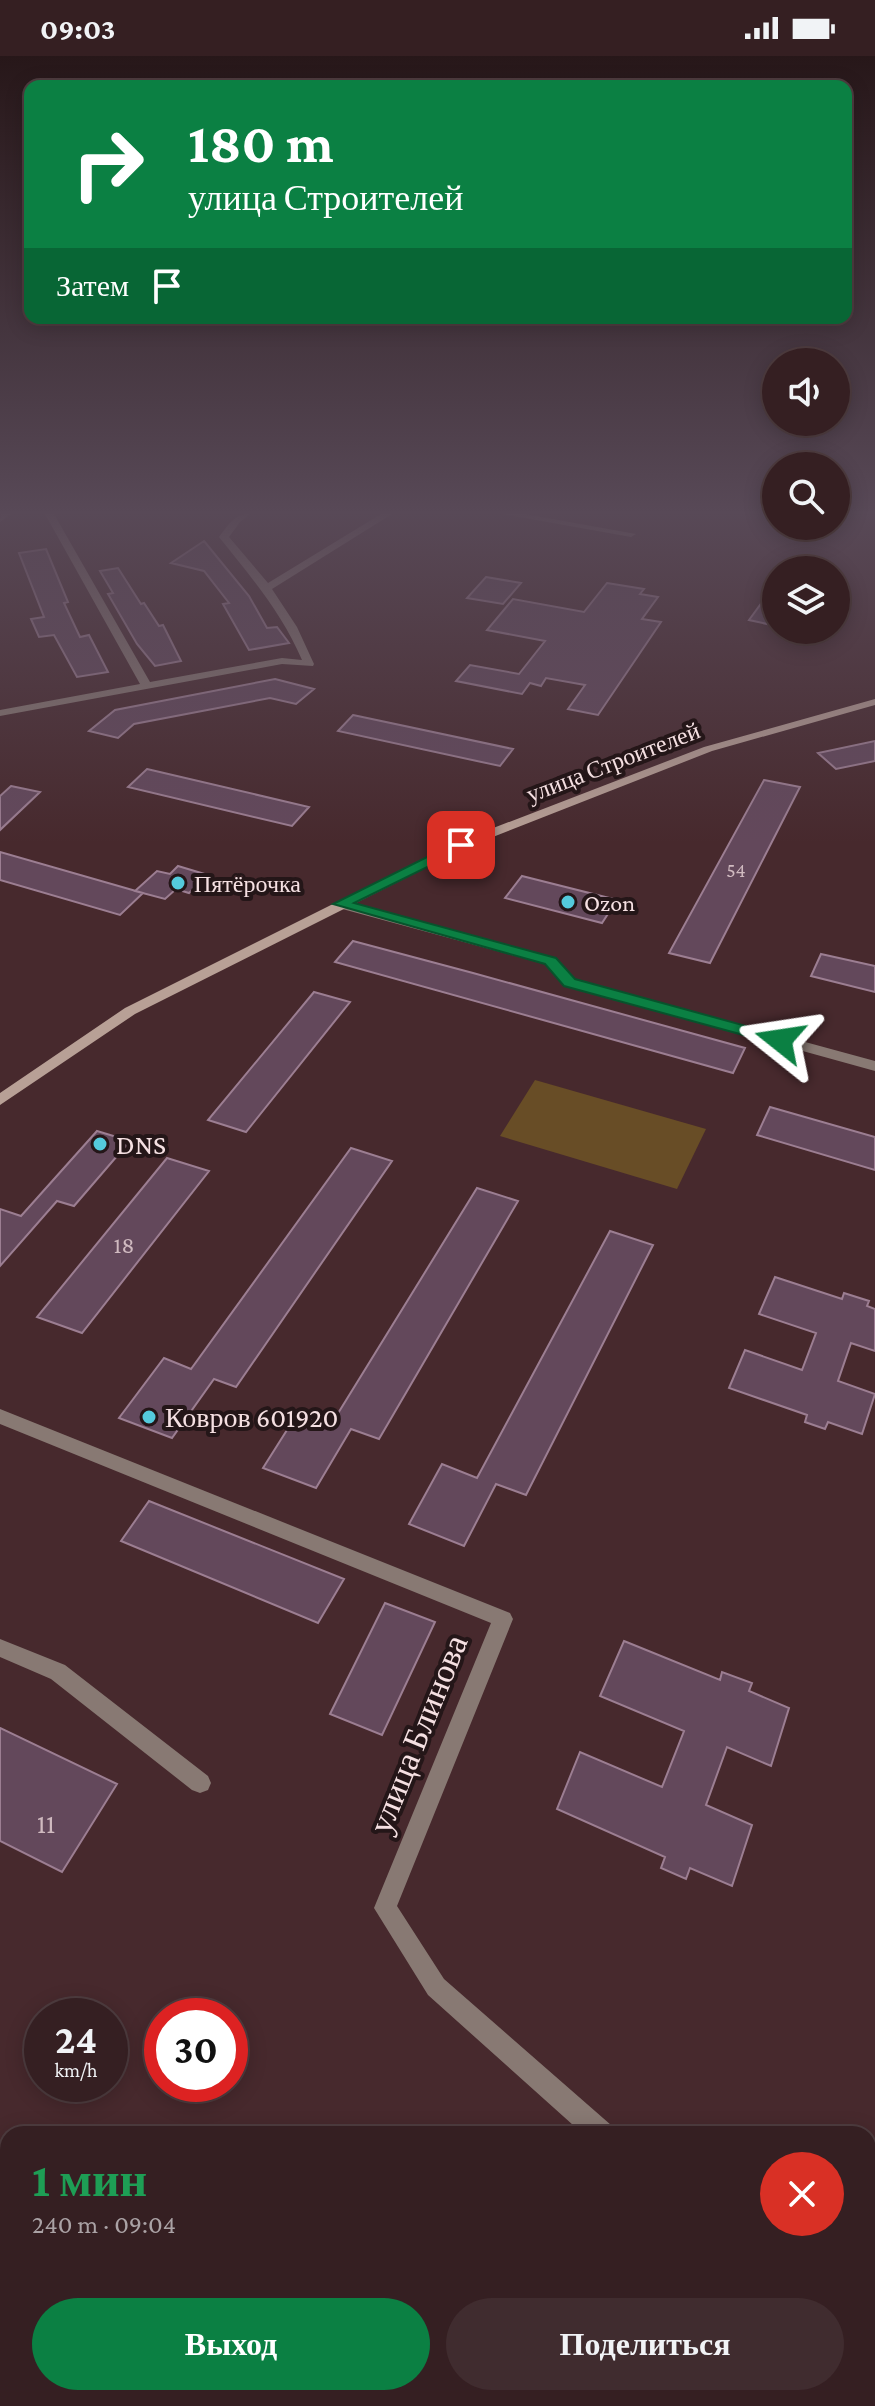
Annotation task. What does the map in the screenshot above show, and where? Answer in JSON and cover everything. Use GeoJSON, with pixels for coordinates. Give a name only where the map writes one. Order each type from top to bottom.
{"type":"FeatureCollection","features":[{"type":"Feature","properties":{"kind":"main road","name":"улица Строителей"},"geometry":{"type":"LineString","coordinates":[[0,1100],[130,1011],[461,845],[708,749],[875,702]]}},
{"type":"Feature","properties":{"kind":"street"},"geometry":{"type":"LineString","coordinates":[[111,624],[147,687]]}},
{"type":"Feature","properties":{"kind":"street"},"geometry":{"type":"LineString","coordinates":[[0,713],[282,661],[309,664],[293,624]]}},
{"type":"Feature","properties":{"kind":"street"},"geometry":{"type":"LineString","coordinates":[[340,904],[550,961],[569,982],[875,1066]]}},
{"type":"Feature","properties":{"kind":"street","name":"улица Блинова"},"geometry":{"type":"LineString","coordinates":[[0,1416],[503,1619],[385,1908],[436,1987],[593,2126]]}},
{"type":"Feature","properties":{"kind":"street"},"geometry":{"type":"LineString","coordinates":[[0,1648],[58,1672],[200,1783]]}},
{"type":"Feature","properties":{"kind":"shaded area"},"geometry":{"type":"Polygon","coordinates":[[[535,1080],[706,1129],[677,1189],[500,1136],[535,1080]]]}},
{"type":"Feature","properties":{"kind":"building"},"geometry":{"type":"Polygon","coordinates":[[[33,624],[74,624],[80,637],[89,635],[108,672],[77,677],[54,635],[39,637],[33,624]]]}},
{"type":"Feature","properties":{"kind":"building"},"geometry":{"type":"Polygon","coordinates":[[[125,624],[163,625],[181,661],[155,666],[125,624]]]}},
{"type":"Feature","properties":{"kind":"building"},"geometry":{"type":"Polygon","coordinates":[[[234,624],[277,627],[289,643],[249,650],[234,624]]]}},
{"type":"Feature","properties":{"kind":"building"},"geometry":{"type":"Polygon","coordinates":[[[492,624],[660,624],[598,715],[568,709],[585,685],[546,678],[541,686],[530,683],[522,694],[456,681],[470,665],[519,674],[545,641],[487,630],[492,624]]]}},
{"type":"Feature","properties":{"kind":"building"},"geometry":{"type":"Polygon","coordinates":[[[275,679],[314,689],[296,704],[270,698],[134,724],[118,738],[89,731],[115,710],[275,679]]]}},
{"type":"Feature","properties":{"kind":"building"},"geometry":{"type":"Polygon","coordinates":[[[353,715],[513,749],[500,766],[338,731],[353,715]]]}},
{"type":"Feature","properties":{"kind":"building"},"geometry":{"type":"Polygon","coordinates":[[[875,741],[875,761],[836,769],[818,753],[875,741]]]}},
{"type":"Feature","properties":{"kind":"building"},"geometry":{"type":"Polygon","coordinates":[[[147,769],[309,807],[292,826],[128,787],[147,769]]]}},
{"type":"Feature","properties":{"kind":"building"},"geometry":{"type":"Polygon","coordinates":[[[764,780],[800,787],[710,963],[669,953],[764,780]]]}},
{"type":"Feature","properties":{"kind":"building"},"geometry":{"type":"Polygon","coordinates":[[[11,786],[40,792],[0,830],[0,796],[11,786]]]}},
{"type":"Feature","properties":{"kind":"building"},"geometry":{"type":"Polygon","coordinates":[[[0,852],[143,893],[120,915],[0,880],[0,852]]]}},
{"type":"Feature","properties":{"kind":"building"},"geometry":{"type":"Polygon","coordinates":[[[178,866],[208,875],[189,893],[176,889],[165,899],[135,891],[157,871],[170,874],[178,866]]]}},
{"type":"Feature","properties":{"kind":"building"},"geometry":{"type":"Polygon","coordinates":[[[522,876],[617,900],[602,923],[505,898],[522,876]]]}},
{"type":"Feature","properties":{"kind":"building"},"geometry":{"type":"Polygon","coordinates":[[[353,941],[745,1048],[733,1073],[335,962],[353,941]]]}},
{"type":"Feature","properties":{"kind":"building"},"geometry":{"type":"Polygon","coordinates":[[[821,954],[875,966],[875,992],[811,976],[821,954]]]}},
{"type":"Feature","properties":{"kind":"building"},"geometry":{"type":"Polygon","coordinates":[[[314,992],[350,1002],[246,1132],[208,1120],[314,992]]]}},
{"type":"Feature","properties":{"kind":"building"},"geometry":{"type":"Polygon","coordinates":[[[770,1107],[875,1137],[875,1170],[757,1135],[770,1107]]]}},
{"type":"Feature","properties":{"kind":"building"},"geometry":{"type":"Polygon","coordinates":[[[97,1131],[130,1141],[74,1206],[57,1201],[0,1266],[0,1209],[21,1216],[97,1131]]]}},
{"type":"Feature","properties":{"kind":"building"},"geometry":{"type":"Polygon","coordinates":[[[351,1148],[392,1161],[236,1387],[214,1379],[172,1438],[119,1418],[164,1358],[191,1369],[351,1148]]]}},
{"type":"Feature","properties":{"kind":"building"},"geometry":{"type":"Polygon","coordinates":[[[167,1158],[209,1171],[82,1333],[37,1317],[167,1158]]]}},
{"type":"Feature","properties":{"kind":"building"},"geometry":{"type":"Polygon","coordinates":[[[477,1188],[518,1201],[379,1439],[351,1429],[316,1488],[263,1468],[299,1411],[332,1423],[477,1188]]]}},
{"type":"Feature","properties":{"kind":"building"},"geometry":{"type":"Polygon","coordinates":[[[610,1231],[653,1245],[526,1495],[496,1484],[464,1546],[409,1524],[442,1464],[477,1478],[610,1231]]]}},
{"type":"Feature","properties":{"kind":"building"},"geometry":{"type":"Polygon","coordinates":[[[775,1277],[842,1299],[844,1293],[869,1301],[867,1306],[875,1309],[875,1351],[851,1343],[838,1381],[875,1394],[862,1434],[828,1422],[825,1429],[805,1422],[807,1415],[729,1388],[745,1350],[802,1370],[816,1333],[759,1314],[775,1277]]]}},
{"type":"Feature","properties":{"kind":"building"},"geometry":{"type":"Polygon","coordinates":[[[149,1501],[344,1579],[318,1623],[121,1541],[149,1501]]]}},
{"type":"Feature","properties":{"kind":"building"},"geometry":{"type":"Polygon","coordinates":[[[385,1603],[435,1622],[382,1735],[330,1714],[385,1603]]]}},
{"type":"Feature","properties":{"kind":"building"},"geometry":{"type":"Polygon","coordinates":[[[624,1641],[720,1680],[722,1672],[752,1683],[749,1691],[789,1708],[771,1766],[727,1747],[706,1805],[752,1825],[732,1886],[690,1868],[686,1879],[661,1868],[665,1857],[557,1809],[580,1752],[662,1787],[684,1731],[600,1696],[624,1641]]]}},
{"type":"Feature","properties":{"kind":"building"},"geometry":{"type":"Polygon","coordinates":[[[0,1728],[117,1784],[62,1872],[0,1841],[0,1728]]]}},
{"type":"Feature","properties":{"kind":"place","name":"Пятёрочка"},"geometry":{"type":"Point","coordinates":[178,883]}},
{"type":"Feature","properties":{"kind":"place","name":"Ozon"},"geometry":{"type":"Point","coordinates":[568,902]}},
{"type":"Feature","properties":{"kind":"place","name":"DNS"},"geometry":{"type":"Point","coordinates":[100,1144]}},
{"type":"Feature","properties":{"kind":"place","name":"Ковров 601920"},"geometry":{"type":"Point","coordinates":[149,1417]}},
{"type":"Feature","properties":{"kind":"route"},"geometry":{"type":"LineString","coordinates":[[461,845],[340,904],[550,961],[569,982],[780,1040]]}}]}
